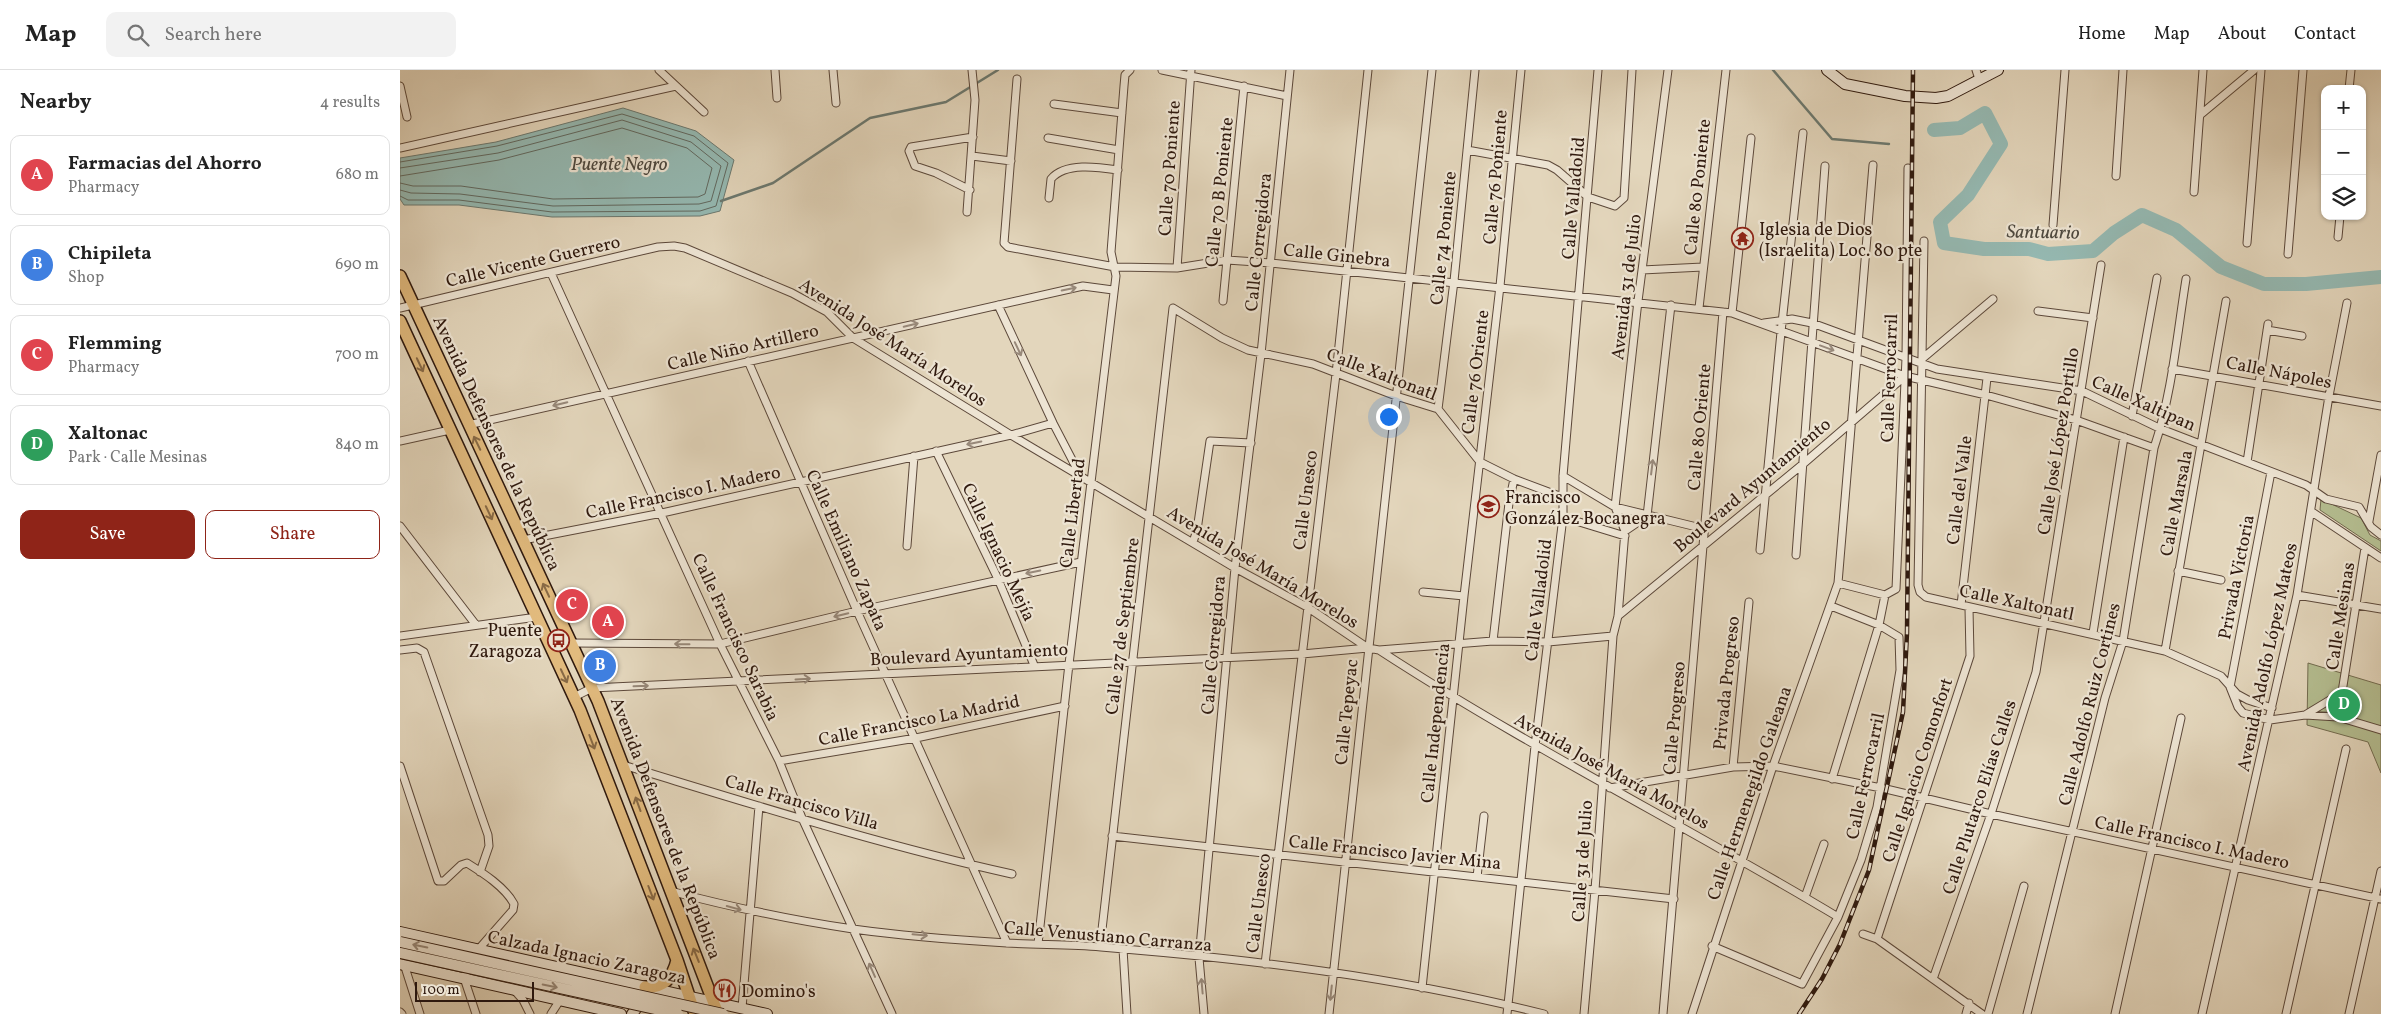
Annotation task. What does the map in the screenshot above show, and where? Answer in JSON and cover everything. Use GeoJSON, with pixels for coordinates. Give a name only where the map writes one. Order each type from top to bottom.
{"type":"FeatureCollection","features":[{"type":"Feature","properties":{"kind":"main road"},"geometry":{"type":"LineString","coordinates":[[1826,70],[1845,84],[1905,96],[1936,98],[1948,96],[1978,75],[1998,70]]}},
{"type":"Feature","properties":{"kind":"main road","name":"Avenida Defensores de la República"},"geometry":{"type":"LineString","coordinates":[[400,276],[592,688],[718,1014]]}},
{"type":"Feature","properties":{"kind":"main road","name":"Avenida Defensores de la República"},"geometry":{"type":"LineString","coordinates":[[400,321],[574,696],[678,960],[688,997],[695,1014]]}},
{"type":"Feature","properties":{"kind":"main road","name":"Calzada Ignacio Zaragoza"},"geometry":{"type":"LineString","coordinates":[[400,932],[767,1014]]}},
{"type":"Feature","properties":{"kind":"main road","name":"Calzada Ignacio Zaragoza"},"geometry":{"type":"LineString","coordinates":[[400,942],[723,1014]]}},
{"type":"Feature","properties":{"kind":"main road","name":"Calzada Ignacio Zaragoza"},"geometry":{"type":"LineString","coordinates":[[400,953],[678,1014]]}},
{"type":"Feature","properties":{"kind":"main road"},"geometry":{"type":"LineString","coordinates":[[497,954],[506,974],[497,985]]}},
{"type":"Feature","properties":{"kind":"main road"},"geometry":{"type":"LineString","coordinates":[[645,987],[656,987],[664,983],[672,974],[678,960]]}},
{"type":"Feature","properties":{"kind":"main road"},"geometry":{"type":"LineString","coordinates":[[512,988],[509,981],[510,975],[530,961]]}},
{"type":"Feature","properties":{"kind":"main road"},"geometry":{"type":"LineString","coordinates":[[402,964],[621,1014]]}},
{"type":"Feature","properties":{"kind":"main road"},"geometry":{"type":"LineString","coordinates":[[630,984],[639,1003],[632,1014]]}},
{"type":"Feature","properties":{"kind":"street"},"geometry":{"type":"LineString","coordinates":[[659,70],[704,112]]}},
{"type":"Feature","properties":{"kind":"street"},"geometry":{"type":"LineString","coordinates":[[775,70],[777,98]]}},
{"type":"Feature","properties":{"kind":"street"},"geometry":{"type":"LineString","coordinates":[[833,70],[836,103]]}},
{"type":"Feature","properties":{"kind":"street"},"geometry":{"type":"LineString","coordinates":[[967,212],[975,100],[972,70]]}},
{"type":"Feature","properties":{"kind":"street","name":"Calle Libertad"},"geometry":{"type":"LineString","coordinates":[[1038,944],[1069,664],[1116,276],[1110,252],[1125,75],[1130,70]]}},
{"type":"Feature","properties":{"kind":"street"},"geometry":{"type":"LineString","coordinates":[[1163,70],[1191,73],[1287,96]]}},
{"type":"Feature","properties":{"kind":"street","name":"Calle Corregidora"},"geometry":{"type":"LineString","coordinates":[[1204,1014],[1199,958],[1226,657],[1235,568],[1262,354],[1290,70]]}},
{"type":"Feature","properties":{"kind":"street","name":"Calle Unesco"},"geometry":{"type":"LineString","coordinates":[[1265,964],[1336,374],[1368,70]]}},
{"type":"Feature","properties":{"kind":"street","name":"Calle 74 Poniente"},"geometry":{"type":"LineString","coordinates":[[1396,396],[1432,70]]}},
{"type":"Feature","properties":{"kind":"street","name":"Calle 74 Poniente"},"geometry":{"type":"LineString","coordinates":[[1438,409],[1454,281],[1475,70]]}},
{"type":"Feature","properties":{"kind":"street","name":"Calle 76 Poniente"},"geometry":{"type":"LineString","coordinates":[[1500,286],[1521,70]]}},
{"type":"Feature","properties":{"kind":"street","name":"Calle Valladolid"},"geometry":{"type":"LineString","coordinates":[[1508,1014],[1535,746],[1563,517],[1563,476],[1598,70]]}},
{"type":"Feature","properties":{"kind":"street"},"geometry":{"type":"LineString","coordinates":[[1467,150],[1548,165],[1557,170],[1588,197],[1614,206],[1624,198],[1632,70]]}},
{"type":"Feature","properties":{"kind":"street","name":"Avenida 31 de Julio"},"geometry":{"type":"LineString","coordinates":[[1616,507],[1638,301],[1668,70]]}},
{"type":"Feature","properties":{"kind":"street","name":"Calle 80 Poniente"},"geometry":{"type":"LineString","coordinates":[[1699,308],[1726,70]]}},
{"type":"Feature","properties":{"kind":"street"},"geometry":{"type":"LineString","coordinates":[[2053,225],[2065,70]]}},
{"type":"Feature","properties":{"kind":"street"},"geometry":{"type":"LineString","coordinates":[[2116,176],[2123,70]]}},
{"type":"Feature","properties":{"kind":"street"},"geometry":{"type":"LineString","coordinates":[[2194,192],[2203,70]]}},
{"type":"Feature","properties":{"kind":"street"},"geometry":{"type":"LineString","coordinates":[[2200,115],[2254,70]]}},
{"type":"Feature","properties":{"kind":"street"},"geometry":{"type":"LineString","coordinates":[[2247,243],[2261,70]]}},
{"type":"Feature","properties":{"kind":"street"},"geometry":{"type":"LineString","coordinates":[[2288,254],[2303,70]]}},
{"type":"Feature","properties":{"kind":"street"},"geometry":{"type":"LineString","coordinates":[[2349,85],[2351,70]]}},
{"type":"Feature","properties":{"kind":"street","name":"Calle 70 Poniente"},"geometry":{"type":"LineString","coordinates":[[1177,268],[1191,73]]}},
{"type":"Feature","properties":{"kind":"street"},"geometry":{"type":"LineString","coordinates":[[972,156],[1011,161],[1018,79]]}},
{"type":"Feature","properties":{"kind":"street"},"geometry":{"type":"LineString","coordinates":[[400,86],[407,117]]}},
{"type":"Feature","properties":{"kind":"street"},"geometry":{"type":"LineString","coordinates":[[400,148],[676,86]]}},
{"type":"Feature","properties":{"kind":"street","name":"Calle 70 B Poniente"},"geometry":{"type":"LineString","coordinates":[[1223,300],[1244,86]]}},
{"type":"Feature","properties":{"kind":"street"},"geometry":{"type":"LineString","coordinates":[[1054,104],[1122,113]]}},
{"type":"Feature","properties":{"kind":"street"},"geometry":{"type":"LineString","coordinates":[[1760,550],[1803,133]]}},
{"type":"Feature","properties":{"kind":"street"},"geometry":{"type":"LineString","coordinates":[[970,190],[936,173],[915,166],[909,151],[911,147],[973,137]]}},
{"type":"Feature","properties":{"kind":"street"},"geometry":{"type":"LineString","coordinates":[[1048,138],[1119,150]]}},
{"type":"Feature","properties":{"kind":"street"},"geometry":{"type":"LineString","coordinates":[[1732,313],[1751,138]]}},
{"type":"Feature","properties":{"kind":"street","name":"Calle Ginebra"},"geometry":{"type":"LineString","coordinates":[[1011,161],[1004,243],[1008,248],[1115,267],[1177,268],[1227,260],[1271,263],[1347,272],[1454,281],[1732,313],[1905,376],[1986,395],[2076,420],[2154,448]]}},
{"type":"Feature","properties":{"kind":"street"},"geometry":{"type":"LineString","coordinates":[[1796,555],[1825,166]]}},
{"type":"Feature","properties":{"kind":"street","name":"Calle Hermenegildo Galeana"},"geometry":{"type":"LineString","coordinates":[[1692,1014],[1712,946],[1838,583],[1873,166]]}},
{"type":"Feature","properties":{"kind":"street"},"geometry":{"type":"LineString","coordinates":[[1048,198],[1051,179],[1058,173],[1079,168],[1100,167],[1118,170]]}},
{"type":"Feature","properties":{"kind":"street","name":"Calle Ferrocarril"},"geometry":{"type":"LineString","coordinates":[[1885,595],[1896,589],[1906,358],[1908,168]]}},
{"type":"Feature","properties":{"kind":"street"},"geometry":{"type":"LineString","coordinates":[[2338,237],[2340,220]]}},
{"type":"Feature","properties":{"kind":"street"},"geometry":{"type":"LineString","coordinates":[[1921,381],[1923,361],[1924,240]]}},
{"type":"Feature","properties":{"kind":"street","name":"Calle Vicente Guerrero"},"geometry":{"type":"LineString","coordinates":[[400,308],[552,274],[658,247],[674,246]]}},
{"type":"Feature","properties":{"kind":"street","name":"Avenida José María Morelos"},"geometry":{"type":"LineString","coordinates":[[674,246],[685,248],[792,293],[827,312],[853,338],[1011,435],[1079,473],[1235,568],[1307,607],[1368,648],[1379,650],[1452,698],[1838,917]]}},
{"type":"Feature","properties":{"kind":"street","name":"Calle José López Portillo"},"geometry":{"type":"LineString","coordinates":[[2044,623],[2101,264]]}},
{"type":"Feature","properties":{"kind":"street"},"geometry":{"type":"LineString","coordinates":[[1642,270],[1703,266]]}},
{"type":"Feature","properties":{"kind":"street","name":"Calle Francisco Sarabia"},"geometry":{"type":"LineString","coordinates":[[552,274],[720,644],[779,761],[802,818],[892,1014]]}},
{"type":"Feature","properties":{"kind":"street"},"geometry":{"type":"LineString","coordinates":[[2132,416],[2157,278]]}},
{"type":"Feature","properties":{"kind":"street","name":"Calle Adolfo Ruiz Cortines"},"geometry":{"type":"LineString","coordinates":[[2027,1014],[2105,698],[2123,641],[2154,448],[2160,429],[2172,368],[2186,280]]}},
{"type":"Feature","properties":{"kind":"street","name":"Calle Niño Artillero"},"geometry":{"type":"LineString","coordinates":[[468,425],[1083,286],[1113,290]]}},
{"type":"Feature","properties":{"kind":"street","name":"Calle 76 Oriente"},"geometry":{"type":"LineString","coordinates":[[1480,462],[1500,286]]}},
{"type":"Feature","properties":{"kind":"street"},"geometry":{"type":"LineString","coordinates":[[1923,361],[1993,299]]}},
{"type":"Feature","properties":{"kind":"street","name":"Calle Marsala"},"geometry":{"type":"LineString","coordinates":[[2165,651],[2226,300]]}},
{"type":"Feature","properties":{"kind":"street","name":"Avenida Adolfo López Mateos"},"geometry":{"type":"LineString","coordinates":[[2202,1014],[2234,866],[2270,720],[2297,595],[2312,512],[2329,396],[2347,303]]}},
{"type":"Feature","properties":{"kind":"street"},"geometry":{"type":"LineString","coordinates":[[998,305],[1053,423],[1079,473]]}},
{"type":"Feature","properties":{"kind":"street"},"geometry":{"type":"LineString","coordinates":[[1563,517],[1625,533],[1647,516],[1671,305]]}},
{"type":"Feature","properties":{"kind":"street","name":"Calle Xaltonatl"},"geometry":{"type":"LineString","coordinates":[[1173,308],[1222,338],[1262,354],[1298,360],[1396,396],[1438,409],[1480,462],[1514,479],[1562,497]]}},
{"type":"Feature","properties":{"kind":"street","name":"Calle 27 de Septiembre"},"geometry":{"type":"LineString","coordinates":[[1100,947],[1173,308]]}},
{"type":"Feature","properties":{"kind":"street"},"geometry":{"type":"LineString","coordinates":[[2038,311],[2093,318]]}},
{"type":"Feature","properties":{"kind":"street","name":"Calle 80 Oriente"},"geometry":{"type":"LineString","coordinates":[[1704,543],[1724,312]]}},
{"type":"Feature","properties":{"kind":"street","name":"Calle Ginebra"},"geometry":{"type":"LineString","coordinates":[[1763,323],[1792,319],[1812,322],[1906,358],[1923,361]]}},
{"type":"Feature","properties":{"kind":"street"},"geometry":{"type":"LineString","coordinates":[[2247,462],[2268,327],[2302,336]]}},
{"type":"Feature","properties":{"kind":"street","name":"Calle Emiliano Zapata"},"geometry":{"type":"LineString","coordinates":[[748,361],[857,611],[1007,943]]}},
{"type":"Feature","properties":{"kind":"street","name":"Calle Xaltipan"},"geometry":{"type":"LineString","coordinates":[[1923,361],[1987,378],[2082,390],[2160,429],[2306,485],[2326,499],[2359,507],[2368,523],[2381,535]]}},
{"type":"Feature","properties":{"kind":"street","name":"Calle Nápoles"},"geometry":{"type":"LineString","coordinates":[[2172,368],[2381,406]]}},
{"type":"Feature","properties":{"kind":"street","name":"Boulevard Ayuntamiento"},"geometry":{"type":"LineString","coordinates":[[1618,616],[1704,543],[1803,464],[1905,376]]}},
{"type":"Feature","properties":{"kind":"street","name":"Calle del Valle"},"geometry":{"type":"LineString","coordinates":[[1961,605],[1987,378]]}},
{"type":"Feature","properties":{"kind":"street","name":"Calle Xaltonatl"},"geometry":{"type":"LineString","coordinates":[[1921,381],[1918,585],[1920,592],[1926,597],[1969,608],[2093,633],[2165,651],[2222,676],[2230,687],[2248,700],[2272,708]]}},
{"type":"Feature","properties":{"kind":"street","name":"Calle Tepeyac"},"geometry":{"type":"LineString","coordinates":[[1329,1014],[1396,396]]}},
{"type":"Feature","properties":{"kind":"street","name":"Calle Francisco I. Madero"},"geometry":{"type":"LineString","coordinates":[[523,540],[662,513],[1011,435],[1053,423]]}},
{"type":"Feature","properties":{"kind":"street"},"geometry":{"type":"LineString","coordinates":[[400,441],[450,430]]}},
{"type":"Feature","properties":{"kind":"street"},"geometry":{"type":"LineString","coordinates":[[2093,633],[2124,437]]}},
{"type":"Feature","properties":{"kind":"street"},"geometry":{"type":"LineString","coordinates":[[1193,542],[1197,530],[1210,441],[1251,443]]}},
{"type":"Feature","properties":{"kind":"street","name":"Calle Ignacio Mejía"},"geometry":{"type":"LineString","coordinates":[[936,451],[998,579],[1034,665]]}},
{"type":"Feature","properties":{"kind":"street"},"geometry":{"type":"LineString","coordinates":[[2368,523],[2381,455]]}},
{"type":"Feature","properties":{"kind":"street"},"geometry":{"type":"LineString","coordinates":[[907,546],[914,456]]}},
{"type":"Feature","properties":{"kind":"street","name":"Calle Independencia"},"geometry":{"type":"LineString","coordinates":[[1422,988],[1452,698],[1480,462]]}},
{"type":"Feature","properties":{"kind":"street","name":"Privada Victoria"},"geometry":{"type":"LineString","coordinates":[[2230,687],[2271,472]]}},
{"type":"Feature","properties":{"kind":"street"},"geometry":{"type":"LineString","coordinates":[[1563,476],[1616,507],[1705,529]]}},
{"type":"Feature","properties":{"kind":"street"},"geometry":{"type":"LineString","coordinates":[[1493,641],[1509,503],[1514,479]]}},
{"type":"Feature","properties":{"kind":"street","name":"Calle 31 de Julio"},"geometry":{"type":"LineString","coordinates":[[1584,1014],[1606,786],[1613,636],[1618,616],[1625,533],[1616,507]]}},
{"type":"Feature","properties":{"kind":"street"},"geometry":{"type":"LineString","coordinates":[[2312,512],[2381,558]]}},
{"type":"Feature","properties":{"kind":"street"},"geometry":{"type":"LineString","coordinates":[[400,526],[476,624]]}},
{"type":"Feature","properties":{"kind":"street","name":"Calle Progreso"},"geometry":{"type":"LineString","coordinates":[[1663,1014],[1704,543]]}},
{"type":"Feature","properties":{"kind":"street","name":"Calle Mesinas"},"geometry":{"type":"LineString","coordinates":[[2338,717],[2365,548]]}},
{"type":"Feature","properties":{"kind":"street"},"geometry":{"type":"LineString","coordinates":[[571,643],[720,644],[857,611],[1081,562]]}},
{"type":"Feature","properties":{"kind":"street"},"geometry":{"type":"LineString","coordinates":[[2178,571],[2221,580]]}},
{"type":"Feature","properties":{"kind":"street"},"geometry":{"type":"LineString","coordinates":[[1832,778],[1879,625],[1885,595],[1838,583]]}},
{"type":"Feature","properties":{"kind":"street"},"geometry":{"type":"LineString","coordinates":[[1423,592],[1464,596]]}},
{"type":"Feature","properties":{"kind":"street"},"geometry":{"type":"LineString","coordinates":[[2297,595],[2381,609]]}},
{"type":"Feature","properties":{"kind":"street","name":"Privada Progreso"},"geometry":{"type":"LineString","coordinates":[[1733,767],[1750,602]]}},
{"type":"Feature","properties":{"kind":"street"},"geometry":{"type":"LineString","coordinates":[[1830,606],[1879,625]]}},
{"type":"Feature","properties":{"kind":"street","name":"Calle Ignacio Comonfort"},"geometry":{"type":"LineString","coordinates":[[1877,939],[1925,798],[1970,656],[1969,608]]}},
{"type":"Feature","properties":{"kind":"street"},"geometry":{"type":"LineString","coordinates":[[400,636],[537,617]]}},
{"type":"Feature","properties":{"kind":"street","name":"Calle Plutarco Elías Calles"},"geometry":{"type":"LineString","coordinates":[[1933,978],[1991,814],[2036,672],[2044,623]]}},
{"type":"Feature","properties":{"kind":"street","name":"Calle Ferrocarril"},"geometry":{"type":"LineString","coordinates":[[1712,946],[1802,984],[1838,917],[1861,860],[1877,807],[1900,670],[1899,637],[1879,625]]}},
{"type":"Feature","properties":{"kind":"street"},"geometry":{"type":"LineString","coordinates":[[1379,650],[1493,641],[1548,642],[1613,636]]}},
{"type":"Feature","properties":{"kind":"street"},"geometry":{"type":"LineString","coordinates":[[400,650],[417,648],[424,652],[488,835],[489,846],[480,872]]}},
{"type":"Feature","properties":{"kind":"street","name":"Boulevard Ayuntamiento"},"geometry":{"type":"LineString","coordinates":[[574,696],[592,688],[741,683],[1034,665],[1302,654],[1368,648]]}},
{"type":"Feature","properties":{"kind":"street"},"geometry":{"type":"LineString","coordinates":[[2230,687],[2238,707],[2243,713],[2270,720],[2305,715],[2338,717],[2381,730]]}},
{"type":"Feature","properties":{"kind":"street"},"geometry":{"type":"LineString","coordinates":[[2305,715],[2343,692]]}},
{"type":"Feature","properties":{"kind":"street","name":"Calle Francisco La Madrid"},"geometry":{"type":"LineString","coordinates":[[779,761],[916,738],[1065,706]]}},
{"type":"Feature","properties":{"kind":"street"},"geometry":{"type":"LineString","coordinates":[[2115,1014],[2181,718]]}},
{"type":"Feature","properties":{"kind":"street"},"geometry":{"type":"LineString","coordinates":[[2286,1014],[2346,749]]}},
{"type":"Feature","properties":{"kind":"street","name":"Calle Francisco Villa"},"geometry":{"type":"LineString","coordinates":[[623,765],[802,818],[1012,874]]}},
{"type":"Feature","properties":{"kind":"street"},"geometry":{"type":"LineString","coordinates":[[400,766],[438,880],[444,881],[464,864],[480,872],[510,897],[514,904],[512,910],[477,950],[464,978],[476,1014]]}},
{"type":"Feature","properties":{"kind":"street","name":"Calle Francisco I. Madero"},"geometry":{"type":"LineString","coordinates":[[1606,786],[1684,776],[1733,767],[1773,766],[2378,898]]}},
{"type":"Feature","properties":{"kind":"street"},"geometry":{"type":"LineString","coordinates":[[742,1008],[760,806]]}},
{"type":"Feature","properties":{"kind":"street"},"geometry":{"type":"LineString","coordinates":[[1477,877],[1484,816]]}},
{"type":"Feature","properties":{"kind":"street","name":"Calle Francisco Javier Mina"},"geometry":{"type":"LineString","coordinates":[[1112,836],[1674,899]]}},
{"type":"Feature","properties":{"kind":"street"},"geometry":{"type":"LineString","coordinates":[[1805,897],[1824,844]]}},
{"type":"Feature","properties":{"kind":"street"},"geometry":{"type":"LineString","coordinates":[[2349,1014],[2378,898],[2381,871]]}},
{"type":"Feature","properties":{"kind":"street"},"geometry":{"type":"LineString","coordinates":[[1988,1014],[2024,886]]}},
{"type":"Feature","properties":{"kind":"street","name":"Calle Venustiano Carranza"},"geometry":{"type":"LineString","coordinates":[[670,891],[751,912],[854,929],[1007,943],[1123,949],[1334,972],[1508,1005],[1544,1014]]}},
{"type":"Feature","properties":{"kind":"street"},"geometry":{"type":"LineString","coordinates":[[1863,934],[1877,939],[1982,1014]]}},
{"type":"Feature","properties":{"kind":"street"},"geometry":{"type":"LineString","coordinates":[[1123,949],[1127,1014]]}},
{"type":"Feature","properties":{"kind":"street"},"geometry":{"type":"LineString","coordinates":[[402,964],[420,1014]]}},
{"type":"Feature","properties":{"kind":"street"},"geometry":{"type":"LineString","coordinates":[[512,988],[523,1000],[530,1014]]}},
{"type":"Feature","properties":{"kind":"street"},"geometry":{"type":"LineString","coordinates":[[551,1014],[560,1000]]}},
{"type":"Feature","properties":{"kind":"street"},"geometry":{"type":"LineString","coordinates":[[1966,1014],[1969,1003]]}},
{"type":"Feature","properties":{"kind":"green space"},"geometry":{"type":"Polygon","coordinates":[[[2321,499],[2361,518],[2370,535],[2381,541],[2381,551],[2320,510],[2321,499]]]}},
{"type":"Feature","properties":{"kind":"green space"},"geometry":{"type":"Polygon","coordinates":[[[2308,663],[2381,685],[2381,773],[2368,742],[2307,725],[2308,663]]]}},
{"type":"Feature","properties":{"kind":"water","name":"Puente Negro"},"geometry":{"type":"Polygon","coordinates":[[[623,108],[696,131],[734,160],[720,211],[700,216],[552,217],[459,205],[404,205],[400,199],[400,158],[496,142],[623,108]]]}},
{"type":"Feature","properties":{"kind":"waterway"},"geometry":{"type":"LineString","coordinates":[[721,201],[773,183],[870,118],[946,102],[998,70]]}},
{"type":"Feature","properties":{"kind":"waterway"},"geometry":{"type":"LineString","coordinates":[[1773,70],[1832,139],[1889,144]]}},
{"type":"Feature","properties":{"kind":"waterway","name":"Santuario"},"geometry":{"type":"LineString","coordinates":[[1934,130],[1960,128],[1985,113],[2001,144],[1968,195],[1940,222],[1944,243],[1984,249],[2029,249],[2048,254],[2093,251],[2114,233],[2142,215],[2176,230],[2221,267],[2264,284],[2306,284],[2381,277]]}},
{"type":"Feature","properties":{"kind":"railway"},"geometry":{"type":"LineString","coordinates":[[1799,1014],[1822,979],[1840,944],[1869,870],[1903,712],[1907,633],[1913,70]]}},
{"type":"Feature","properties":{"kind":"place","name":"Iglesia de Dios (Israelita) Loc. 80 pte"},"geometry":{"type":"Point","coordinates":[1743,239]}},
{"type":"Feature","properties":{"kind":"place","name":"Francisco González Bocanegra"},"geometry":{"type":"Point","coordinates":[1489,507]}},
{"type":"Feature","properties":{"kind":"place","name":"Flemming"},"geometry":{"type":"Point","coordinates":[572,605]}},
{"type":"Feature","properties":{"kind":"place","name":"Farmacias del Ahorro"},"geometry":{"type":"Point","coordinates":[608,622]}},
{"type":"Feature","properties":{"kind":"place","name":"Puente Zaragoza"},"geometry":{"type":"Point","coordinates":[558,640]}},
{"type":"Feature","properties":{"kind":"place","name":"Chipileta"},"geometry":{"type":"Point","coordinates":[600,666]}},
{"type":"Feature","properties":{"kind":"place","name":"Xaltonac"},"geometry":{"type":"Point","coordinates":[2344,705]}},
{"type":"Feature","properties":{"kind":"place","name":"Domino's"},"geometry":{"type":"Point","coordinates":[725,991]}}]}
